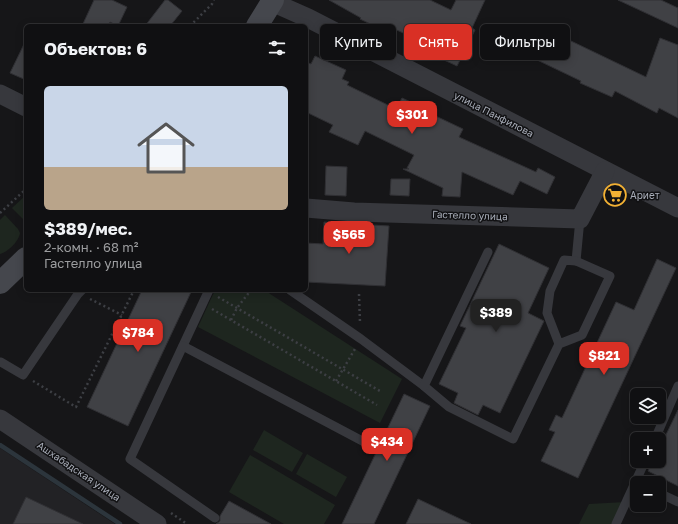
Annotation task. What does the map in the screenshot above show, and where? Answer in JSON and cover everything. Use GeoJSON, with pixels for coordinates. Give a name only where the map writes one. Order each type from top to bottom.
{"type":"FeatureCollection","features":[{"type":"Feature","properties":{"kind":"main road"},"geometry":{"type":"LineString","coordinates":[[258,24],[270,1]]}},
{"type":"Feature","properties":{"kind":"main road"},"geometry":{"type":"LineString","coordinates":[[0,283],[24,260]]}},
{"type":"Feature","properties":{"kind":"street","name":"улица Панфилова"},"geometry":{"type":"LineString","coordinates":[[270,1],[308,18],[678,208]]}},
{"type":"Feature","properties":{"kind":"street"},"geometry":{"type":"LineString","coordinates":[[0,94],[24,106]]}},
{"type":"Feature","properties":{"kind":"street"},"geometry":{"type":"LineString","coordinates":[[580,219],[605,171]]}},
{"type":"Feature","properties":{"kind":"street","name":"Гастелло улица"},"geometry":{"type":"LineString","coordinates":[[308,208],[354,212],[580,219]]}},
{"type":"Feature","properties":{"kind":"street","name":"Ашхабадская улица"},"geometry":{"type":"LineString","coordinates":[[0,419],[157,524]]}},
{"type":"Feature","properties":{"kind":"lane"},"geometry":{"type":"LineString","coordinates":[[576,261],[580,219]]}},
{"type":"Feature","properties":{"kind":"lane"},"geometry":{"type":"LineString","coordinates":[[424,386],[488,252]]}},
{"type":"Feature","properties":{"kind":"lane"},"geometry":{"type":"LineString","coordinates":[[293,292],[360,338],[424,386],[449,407],[513,439],[559,344],[582,335],[610,276],[576,261],[564,260],[550,291],[547,313],[559,344]]}},
{"type":"Feature","properties":{"kind":"lane"},"geometry":{"type":"LineString","coordinates":[[2,362],[23,375],[80,292]]}},
{"type":"Feature","properties":{"kind":"lane"},"geometry":{"type":"LineString","coordinates":[[209,292],[130,459],[215,518]]}},
{"type":"Feature","properties":{"kind":"lane"},"geometry":{"type":"LineString","coordinates":[[183,346],[368,444]]}},
{"type":"Feature","properties":{"kind":"lane"},"geometry":{"type":"LineString","coordinates":[[658,432],[678,386]]}},
{"type":"Feature","properties":{"kind":"lane"},"geometry":{"type":"LineString","coordinates":[[666,496],[678,502]]}},
{"type":"Feature","properties":{"kind":"lane"},"geometry":{"type":"LineString","coordinates":[[616,524],[630,497]]}},
{"type":"Feature","properties":{"kind":"path"},"geometry":{"type":"LineString","coordinates":[[192,24],[212,4],[214,0]]}},
{"type":"Feature","properties":{"kind":"path"},"geometry":{"type":"LineString","coordinates":[[0,213],[24,191]]}},
{"type":"Feature","properties":{"kind":"path"},"geometry":{"type":"LineString","coordinates":[[80,292],[122,315]]}},
{"type":"Feature","properties":{"kind":"path"},"geometry":{"type":"LineString","coordinates":[[23,375],[76,407],[133,292]]}},
{"type":"Feature","properties":{"kind":"path"},"geometry":{"type":"LineString","coordinates":[[211,292],[380,391]]}},
{"type":"Feature","properties":{"kind":"path"},"geometry":{"type":"LineString","coordinates":[[231,320],[237,308],[249,292]]}},
{"type":"Feature","properties":{"kind":"path"},"geometry":{"type":"LineString","coordinates":[[336,381],[360,338],[359,294]]}},
{"type":"Feature","properties":{"kind":"path"},"geometry":{"type":"LineString","coordinates":[[203,304],[377,405]]}},
{"type":"Feature","properties":{"kind":"shaded area"},"geometry":{"type":"Polygon","coordinates":[[[24,197],[24,220],[12,208],[24,197]]]}},
{"type":"Feature","properties":{"kind":"shaded area"},"geometry":{"type":"Polygon","coordinates":[[[5,215],[20,233],[13,246],[0,254],[0,220],[5,215]]]}},
{"type":"Feature","properties":{"kind":"shaded area"},"geometry":{"type":"Polygon","coordinates":[[[214,292],[267,292],[402,379],[380,423],[198,327],[214,292]]]}},
{"type":"Feature","properties":{"kind":"shaded area"},"geometry":{"type":"Polygon","coordinates":[[[264,430],[303,453],[292,472],[253,450],[264,430]]]}},
{"type":"Feature","properties":{"kind":"shaded area"},"geometry":{"type":"Polygon","coordinates":[[[0,448],[115,524],[0,524],[0,448]]]}},
{"type":"Feature","properties":{"kind":"shaded area"},"geometry":{"type":"Polygon","coordinates":[[[307,454],[347,477],[336,497],[296,474],[307,454]]]}},
{"type":"Feature","properties":{"kind":"shaded area"},"geometry":{"type":"Polygon","coordinates":[[[250,455],[335,505],[324,524],[284,524],[229,492],[250,455]]]}},
{"type":"Feature","properties":{"kind":"shaded area"},"geometry":{"type":"Polygon","coordinates":[[[625,502],[615,524],[579,524],[589,504],[625,502]]]}},
{"type":"Feature","properties":{"kind":"building"},"geometry":{"type":"Polygon","coordinates":[[[94,0],[112,0],[127,7],[119,24],[110,22],[109,24],[83,24],[94,0]]]}},
{"type":"Feature","properties":{"kind":"building"},"geometry":{"type":"Polygon","coordinates":[[[165,0],[168,0],[182,11],[172,24],[147,24],[165,0]]]}},
{"type":"Feature","properties":{"kind":"building"},"geometry":{"type":"Polygon","coordinates":[[[329,0],[430,0],[451,10],[456,0],[485,0],[472,28],[472,24],[404,24],[404,33],[396,30],[396,24],[370,24],[360,19],[361,18],[329,0]]]}},
{"type":"Feature","properties":{"kind":"building"},"geometry":{"type":"Polygon","coordinates":[[[618,0],[661,0],[678,8],[678,28],[618,0]]]}},
{"type":"Feature","properties":{"kind":"building"},"geometry":{"type":"Polygon","coordinates":[[[472,28],[475,30],[472,36],[472,28]]]}},
{"type":"Feature","properties":{"kind":"building"},"geometry":{"type":"Polygon","coordinates":[[[660,38],[678,45],[678,118],[659,108],[657,113],[615,91],[612,97],[580,83],[581,81],[537,60],[570,60],[570,41],[646,77],[660,38]]]}},
{"type":"Feature","properties":{"kind":"building"},"geometry":{"type":"Polygon","coordinates":[[[24,44],[24,79],[10,73],[24,44]]]}},
{"type":"Feature","properties":{"kind":"building"},"geometry":{"type":"Polygon","coordinates":[[[315,56],[320,58],[320,60],[324,60],[346,70],[342,79],[349,82],[347,85],[396,109],[402,98],[463,129],[459,137],[536,172],[538,168],[555,177],[547,194],[520,181],[513,195],[462,172],[460,197],[442,196],[443,188],[403,169],[409,169],[407,168],[414,155],[365,131],[358,145],[329,132],[333,125],[308,113],[308,63],[311,64],[315,56]]]}},
{"type":"Feature","properties":{"kind":"building"},"geometry":{"type":"Polygon","coordinates":[[[444,60],[460,60],[457,66],[444,60]]]}},
{"type":"Feature","properties":{"kind":"building"},"geometry":{"type":"Polygon","coordinates":[[[326,166],[347,167],[346,196],[325,195],[326,166]]]}},
{"type":"Feature","properties":{"kind":"building"},"geometry":{"type":"Polygon","coordinates":[[[391,179],[410,179],[409,196],[390,195],[391,179]]]}},
{"type":"Feature","properties":{"kind":"building"},"geometry":{"type":"Polygon","coordinates":[[[324,222],[389,226],[385,286],[308,282],[308,243],[323,244],[324,222]]]}},
{"type":"Feature","properties":{"kind":"building"},"geometry":{"type":"Polygon","coordinates":[[[499,244],[549,268],[528,313],[544,321],[500,413],[483,405],[478,415],[454,403],[458,393],[439,384],[466,328],[460,326],[499,244]]]}},
{"type":"Feature","properties":{"kind":"building"},"geometry":{"type":"Polygon","coordinates":[[[657,259],[676,268],[578,478],[541,461],[555,432],[549,430],[556,415],[562,418],[616,302],[634,310],[657,259]]]}},
{"type":"Feature","properties":{"kind":"building"},"geometry":{"type":"Polygon","coordinates":[[[141,292],[191,292],[128,426],[87,407],[141,292]]]}},
{"type":"Feature","properties":{"kind":"building"},"geometry":{"type":"Polygon","coordinates":[[[404,394],[430,406],[374,524],[342,524],[404,394]]]}},
{"type":"Feature","properties":{"kind":"building"},"geometry":{"type":"Polygon","coordinates":[[[678,410],[678,486],[666,480],[666,476],[658,476],[648,471],[650,468],[666,468],[666,435],[678,410]]]}},
{"type":"Feature","properties":{"kind":"building"},"geometry":{"type":"Polygon","coordinates":[[[26,497],[83,524],[13,524],[26,497]]]}},
{"type":"Feature","properties":{"kind":"building"},"geometry":{"type":"Polygon","coordinates":[[[418,499],[471,524],[406,524],[418,499]]]}},
{"type":"Feature","properties":{"kind":"building"},"geometry":{"type":"Polygon","coordinates":[[[229,501],[271,524],[216,524],[220,521],[220,516],[229,501]]]}},
{"type":"Feature","properties":{"kind":"waterway"},"geometry":{"type":"LineString","coordinates":[[0,445],[120,524]]}},
{"type":"Feature","properties":{"kind":"place","name":"Ариет"},"geometry":{"type":"Point","coordinates":[615,195]}}]}
